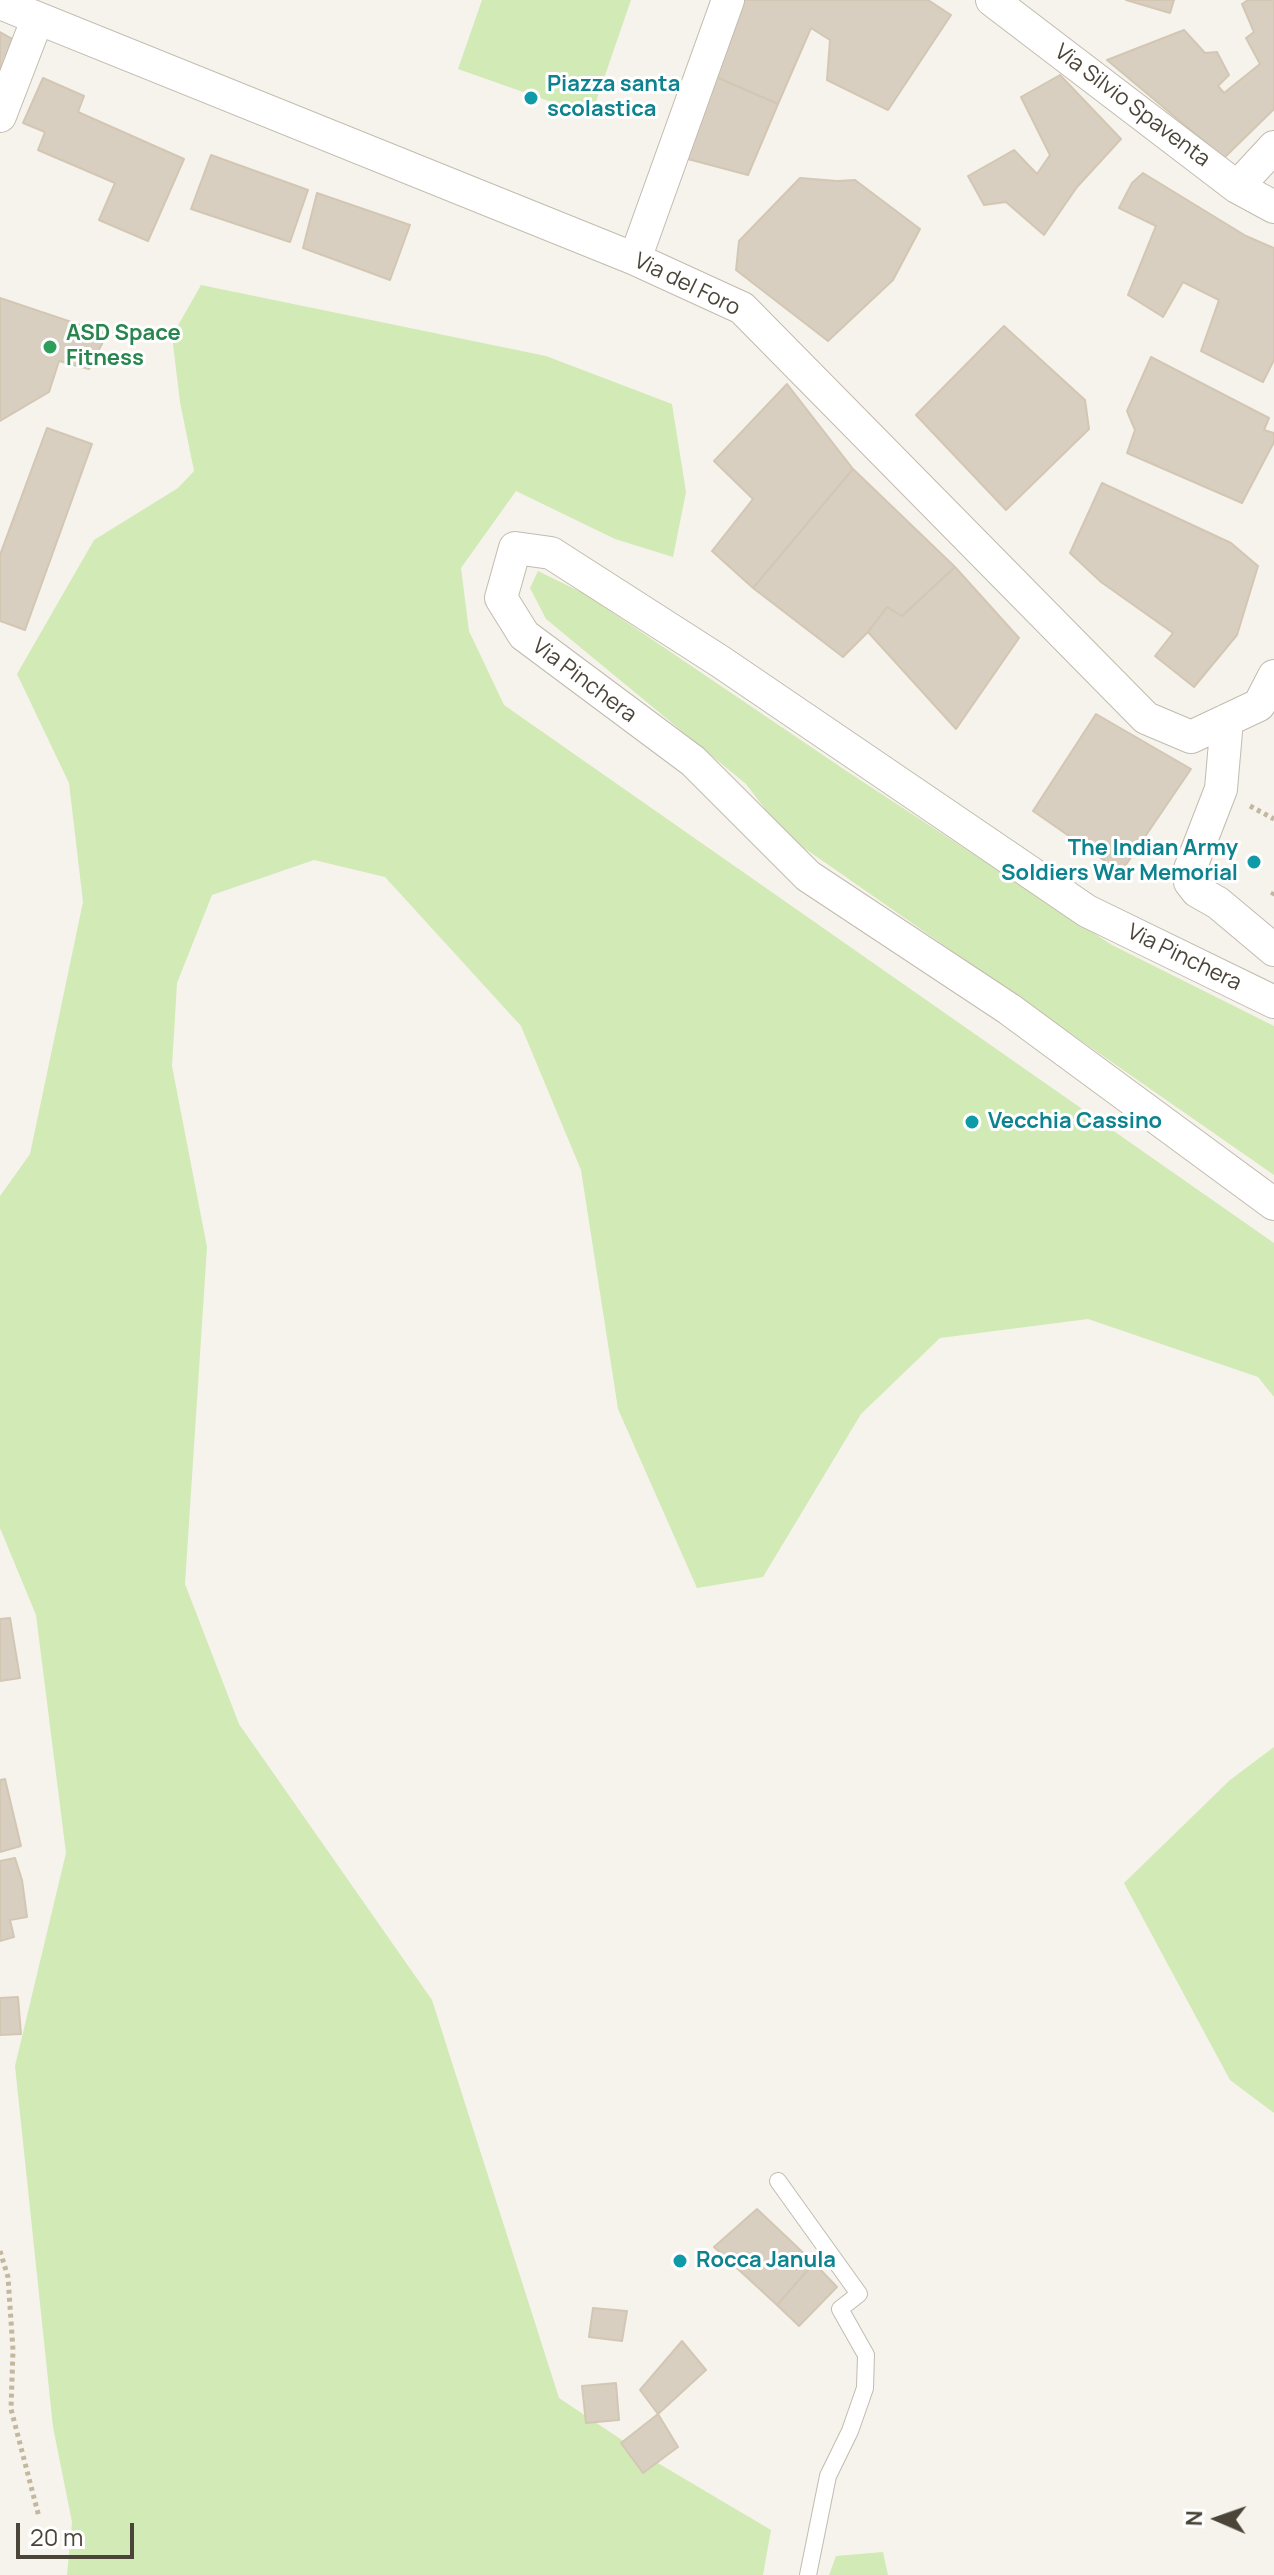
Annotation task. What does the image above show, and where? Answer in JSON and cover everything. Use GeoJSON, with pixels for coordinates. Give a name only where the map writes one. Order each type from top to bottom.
{"type":"FeatureCollection","features":[{"type":"Feature","properties":{"kind":"street"},"geometry":{"type":"LineString","coordinates":[[635,259],[728,0]]}},
{"type":"Feature","properties":{"kind":"street","name":"Via Silvio Spaventa"},"geometry":{"type":"LineString","coordinates":[[992,0],[1237,187],[1274,207]]}},
{"type":"Feature","properties":{"kind":"street","name":"Via del Foro"},"geometry":{"type":"LineString","coordinates":[[0,3],[635,259],[742,308],[1146,718],[1191,737],[1259,705],[1274,676]]}},
{"type":"Feature","properties":{"kind":"street"},"geometry":{"type":"LineString","coordinates":[[0,116],[37,20]]}},
{"type":"Feature","properties":{"kind":"street"},"geometry":{"type":"LineString","coordinates":[[1237,187],[1274,147]]}},
{"type":"Feature","properties":{"kind":"street","name":"Via Pinchera"},"geometry":{"type":"LineString","coordinates":[[1274,1002],[1087,911],[721,662],[551,553],[515,548],[501,598],[524,635],[693,761],[808,876],[1009,1009],[1274,1204]]}},
{"type":"Feature","properties":{"kind":"street"},"geometry":{"type":"LineString","coordinates":[[1227,720],[1221,789],[1190,869],[1190,882],[1197,891],[1218,903],[1274,950]]}},
{"type":"Feature","properties":{"kind":"lane"},"geometry":{"type":"LineString","coordinates":[[778,2181],[859,2294],[840,2309],[866,2355],[865,2388],[850,2431],[828,2476],[808,2575]]}},
{"type":"Feature","properties":{"kind":"path"},"geometry":{"type":"LineString","coordinates":[[0,2251],[8,2277],[13,2350],[11,2409],[39,2517]]}},
{"type":"Feature","properties":{"kind":"green space"},"geometry":{"type":"Polygon","coordinates":[[[482,0],[631,0],[591,116],[458,69],[482,0]]]}},
{"type":"Feature","properties":{"kind":"green space"},"geometry":{"type":"Polygon","coordinates":[[[201,285],[546,356],[672,404],[686,492],[673,557],[615,539],[516,491],[461,568],[469,631],[504,705],[1274,1243],[1274,1397],[1258,1377],[1088,1319],[940,1338],[861,1414],[763,1577],[697,1588],[618,1409],[581,1170],[521,1026],[385,877],[314,860],[212,895],[177,983],[172,1066],[207,1247],[185,1584],[239,1724],[432,2000],[559,2398],[646,2456],[771,2530],[763,2575],[67,2575],[72,2522],[53,2427],[15,2066],[66,1853],[36,1615],[0,1528],[0,1196],[30,1154],[83,902],[69,783],[17,674],[94,540],[178,488],[194,471],[180,402],[172,336],[201,285]]]}},
{"type":"Feature","properties":{"kind":"green space"},"geometry":{"type":"Polygon","coordinates":[[[538,571],[585,594],[1112,945],[1274,1026],[1274,1175],[784,834],[746,784],[546,619],[530,588],[538,571]]]}},
{"type":"Feature","properties":{"kind":"green space"},"geometry":{"type":"Polygon","coordinates":[[[1274,1747],[1274,2113],[1230,2080],[1124,1883],[1230,1780],[1274,1747]]]}},
{"type":"Feature","properties":{"kind":"green space"},"geometry":{"type":"Polygon","coordinates":[[[883,2552],[888,2575],[829,2575],[836,2556],[883,2552]]]}},
{"type":"Feature","properties":{"kind":"building"},"geometry":{"type":"Polygon","coordinates":[[[743,0],[928,0],[951,15],[888,110],[827,80],[830,40],[811,28],[778,104],[714,76],[743,0]]]}},
{"type":"Feature","properties":{"kind":"building"},"geometry":{"type":"Polygon","coordinates":[[[1126,0],[1174,0],[1170,13],[1126,0]]]}},
{"type":"Feature","properties":{"kind":"building"},"geometry":{"type":"Polygon","coordinates":[[[1248,0],[1274,0],[1274,109],[1224,158],[1107,60],[1184,30],[1205,53],[1217,52],[1229,75],[1218,86],[1224,93],[1260,64],[1246,38],[1254,32],[1242,4],[1248,0]]]}},
{"type":"Feature","properties":{"kind":"building"},"geometry":{"type":"Polygon","coordinates":[[[0,32],[18,42],[0,90],[0,32]]]}},
{"type":"Feature","properties":{"kind":"building"},"geometry":{"type":"Polygon","coordinates":[[[1060,75],[1121,139],[1077,187],[1044,235],[1006,202],[984,205],[968,176],[1014,150],[1037,174],[1050,155],[1021,97],[1060,75]]]}},
{"type":"Feature","properties":{"kind":"building"},"geometry":{"type":"Polygon","coordinates":[[[714,76],[778,104],[748,175],[684,158],[714,76]]]}},
{"type":"Feature","properties":{"kind":"building"},"geometry":{"type":"Polygon","coordinates":[[[43,78],[84,96],[78,112],[184,159],[148,241],[99,220],[115,183],[38,150],[45,132],[23,123],[43,78]]]}},
{"type":"Feature","properties":{"kind":"building"},"geometry":{"type":"Polygon","coordinates":[[[211,155],[308,190],[290,242],[191,209],[211,155]]]}},
{"type":"Feature","properties":{"kind":"building"},"geometry":{"type":"Polygon","coordinates":[[[1143,173],[1246,236],[1274,248],[1274,360],[1263,382],[1201,351],[1219,300],[1183,282],[1163,317],[1128,295],[1156,226],[1119,208],[1132,183],[1143,173]]]}},
{"type":"Feature","properties":{"kind":"building"},"geometry":{"type":"Polygon","coordinates":[[[800,178],[855,180],[920,229],[893,280],[828,341],[736,270],[739,241],[800,178]]]}},
{"type":"Feature","properties":{"kind":"building"},"geometry":{"type":"Polygon","coordinates":[[[317,193],[410,225],[390,280],[303,248],[317,193]]]}},
{"type":"Feature","properties":{"kind":"building","name":"ASD Space Fitness"},"geometry":{"type":"Polygon","coordinates":[[[0,298],[107,334],[89,369],[59,361],[49,392],[0,421],[0,298]]]}},
{"type":"Feature","properties":{"kind":"building"},"geometry":{"type":"Polygon","coordinates":[[[1004,326],[1085,400],[1089,429],[1006,510],[916,415],[1004,326]]]}},
{"type":"Feature","properties":{"kind":"building"},"geometry":{"type":"Polygon","coordinates":[[[1151,357],[1269,418],[1264,430],[1274,433],[1274,442],[1242,503],[1127,453],[1135,430],[1127,411],[1151,357]]]}},
{"type":"Feature","properties":{"kind":"building"},"geometry":{"type":"Polygon","coordinates":[[[787,384],[853,469],[753,588],[712,551],[753,499],[714,461],[787,384]]]}},
{"type":"Feature","properties":{"kind":"building"},"geometry":{"type":"Polygon","coordinates":[[[47,428],[92,444],[25,630],[0,621],[0,555],[47,428]]]}},
{"type":"Feature","properties":{"kind":"building"},"geometry":{"type":"Polygon","coordinates":[[[853,469],[955,567],[902,616],[887,607],[843,657],[753,588],[853,469]]]}},
{"type":"Feature","properties":{"kind":"building"},"geometry":{"type":"Polygon","coordinates":[[[1102,483],[1231,543],[1258,566],[1237,635],[1194,687],[1155,656],[1173,633],[1101,582],[1070,553],[1102,483]]]}},
{"type":"Feature","properties":{"kind":"building"},"geometry":{"type":"Polygon","coordinates":[[[955,567],[1019,638],[956,729],[868,632],[887,607],[902,616],[955,567]]]}},
{"type":"Feature","properties":{"kind":"building"},"geometry":{"type":"Polygon","coordinates":[[[1096,714],[1191,769],[1121,872],[1033,811],[1096,714]]]}},
{"type":"Feature","properties":{"kind":"building"},"geometry":{"type":"Polygon","coordinates":[[[10,1618],[20,1678],[0,1681],[0,1619],[10,1618]]]}},
{"type":"Feature","properties":{"kind":"building"},"geometry":{"type":"Polygon","coordinates":[[[5,1779],[21,1846],[0,1852],[0,1780],[5,1779]]]}},
{"type":"Feature","properties":{"kind":"building"},"geometry":{"type":"Polygon","coordinates":[[[15,1858],[22,1880],[27,1917],[10,1920],[14,1937],[0,1941],[0,1861],[15,1858]]]}},
{"type":"Feature","properties":{"kind":"building"},"geometry":{"type":"Polygon","coordinates":[[[18,1997],[21,2034],[0,2035],[0,1998],[18,1997]]]}},
{"type":"Feature","properties":{"kind":"building"},"geometry":{"type":"Polygon","coordinates":[[[757,2209],[814,2263],[777,2305],[714,2247],[757,2209]]]}},
{"type":"Feature","properties":{"kind":"building"},"geometry":{"type":"Polygon","coordinates":[[[814,2263],[837,2287],[799,2326],[777,2305],[814,2263]]]}},
{"type":"Feature","properties":{"kind":"building"},"geometry":{"type":"Polygon","coordinates":[[[593,2308],[627,2311],[622,2341],[589,2337],[593,2308]]]}},
{"type":"Feature","properties":{"kind":"building"},"geometry":{"type":"Polygon","coordinates":[[[682,2341],[706,2370],[658,2414],[640,2390],[682,2341]]]}},
{"type":"Feature","properties":{"kind":"building"},"geometry":{"type":"Polygon","coordinates":[[[616,2383],[619,2420],[586,2423],[582,2386],[616,2383]]]}},
{"type":"Feature","properties":{"kind":"building"},"geometry":{"type":"Polygon","coordinates":[[[658,2414],[678,2447],[643,2473],[621,2443],[658,2414]]]}},
{"type":"Feature","properties":{"kind":"place","name":"Piazza santa scolastica"},"geometry":{"type":"Point","coordinates":[531,98]}},
{"type":"Feature","properties":{"kind":"place","name":"ASD Space Fitness"},"geometry":{"type":"Point","coordinates":[50,347]}},
{"type":"Feature","properties":{"kind":"place","name":"The Indian Army Soldiers War Memorial"},"geometry":{"type":"Point","coordinates":[1254,862]}},
{"type":"Feature","properties":{"kind":"place","name":"Vecchia Cassino"},"geometry":{"type":"Point","coordinates":[972,1122]}},
{"type":"Feature","properties":{"kind":"place","name":"Rocca Janula"},"geometry":{"type":"Point","coordinates":[680,2261]}}]}
